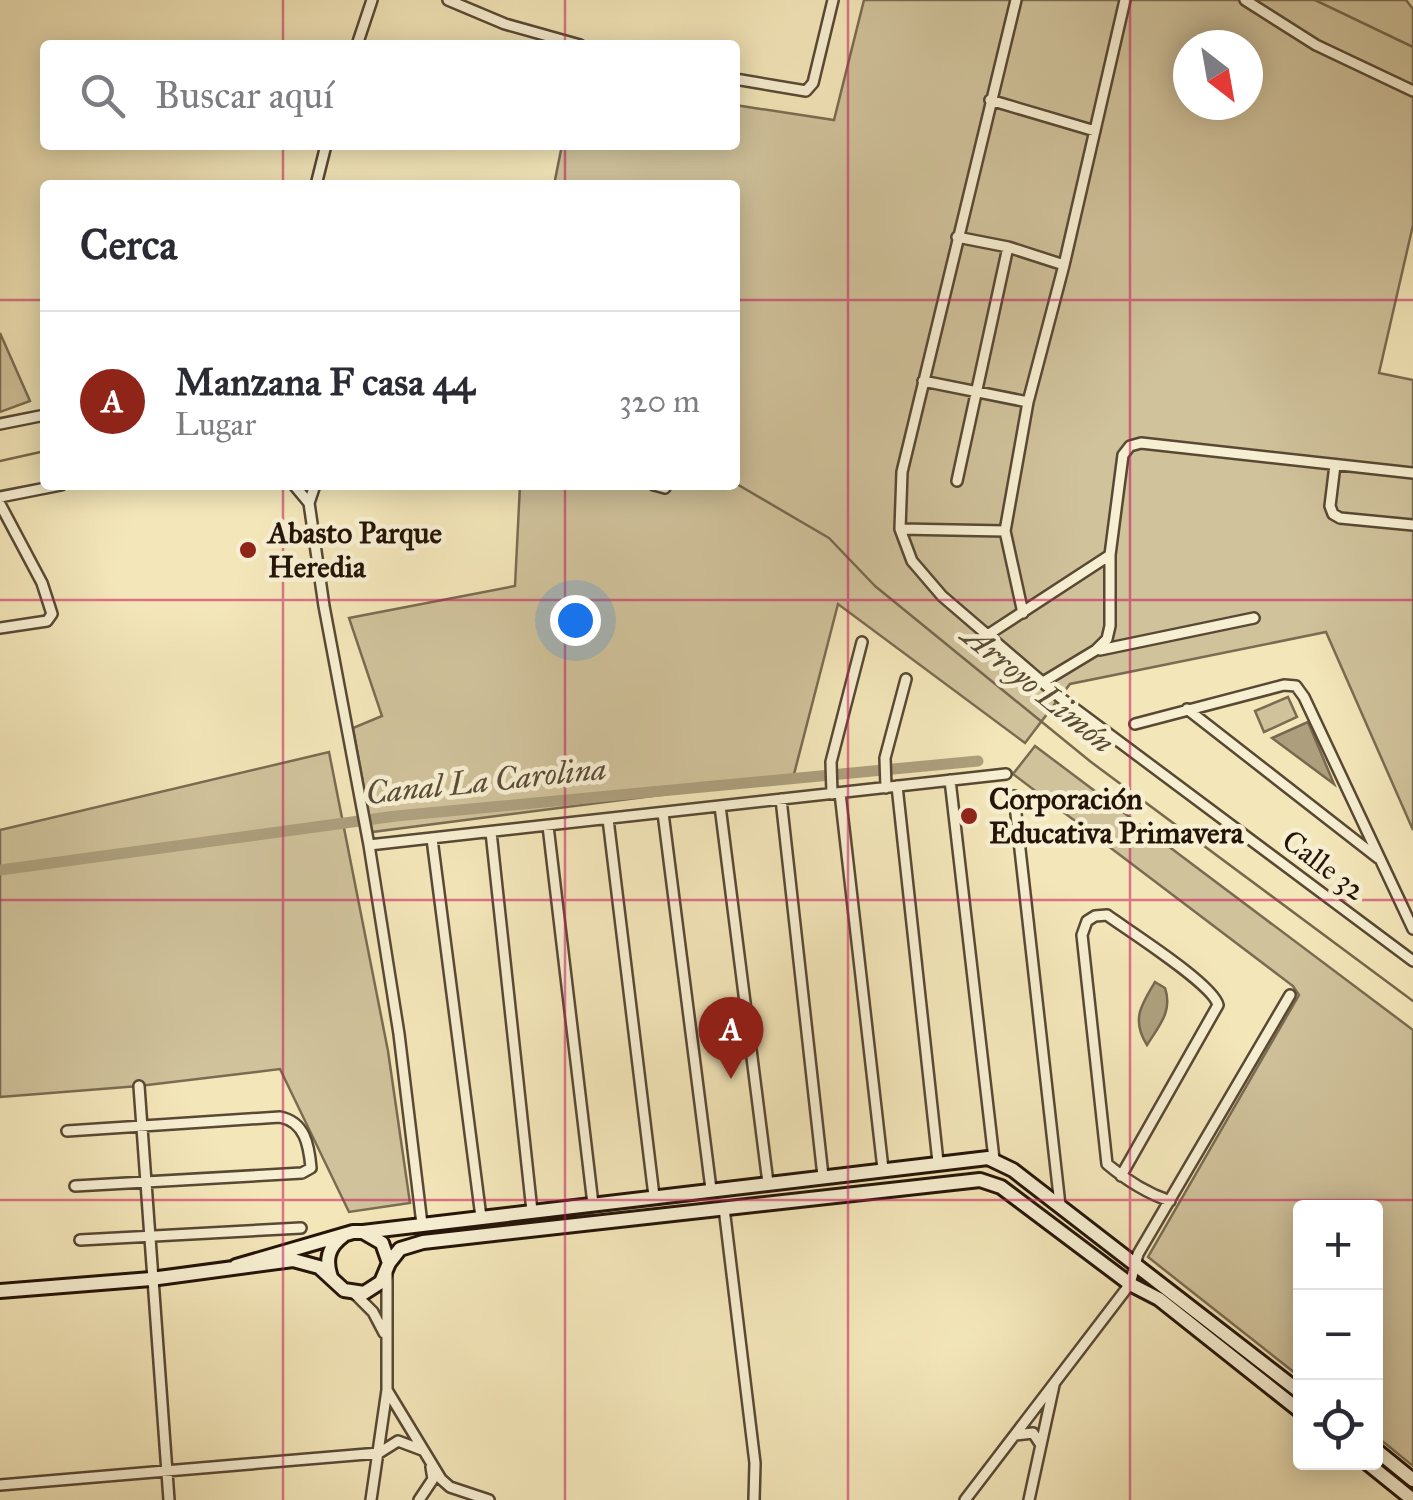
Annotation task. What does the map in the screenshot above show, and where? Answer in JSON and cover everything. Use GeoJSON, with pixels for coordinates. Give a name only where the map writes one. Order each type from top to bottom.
{"type":"FeatureCollection","features":[{"type":"Feature","properties":{"kind":"street"},"geometry":{"type":"LineString","coordinates":[[359,40],[372,0]]}},
{"type":"Feature","properties":{"kind":"street"},"geometry":{"type":"LineString","coordinates":[[448,0],[505,24],[562,40]]}},
{"type":"Feature","properties":{"kind":"street"},"geometry":{"type":"LineString","coordinates":[[740,80],[806,92],[813,83],[833,0]]}},
{"type":"Feature","properties":{"kind":"street"},"geometry":{"type":"LineString","coordinates":[[1005,531],[900,529],[902,472],[1016,0]]}},
{"type":"Feature","properties":{"kind":"street"},"geometry":{"type":"LineString","coordinates":[[1023,613],[1005,531],[1028,402],[1126,0]]}},
{"type":"Feature","properties":{"kind":"street"},"geometry":{"type":"LineString","coordinates":[[1245,0],[1316,46],[1413,91]]}},
{"type":"Feature","properties":{"kind":"street"},"geometry":{"type":"LineString","coordinates":[[990,100],[1095,131]]}},
{"type":"Feature","properties":{"kind":"street"},"geometry":{"type":"LineString","coordinates":[[317,180],[325,150]]}},
{"type":"Feature","properties":{"kind":"street"},"geometry":{"type":"LineString","coordinates":[[958,238],[1008,247],[1064,265]]}},
{"type":"Feature","properties":{"kind":"street"},"geometry":{"type":"LineString","coordinates":[[957,481],[1008,247]]}},
{"type":"Feature","properties":{"kind":"street"},"geometry":{"type":"LineString","coordinates":[[923,381],[1028,402]]}},
{"type":"Feature","properties":{"kind":"street"},"geometry":{"type":"LineString","coordinates":[[0,424],[40,416]]}},
{"type":"Feature","properties":{"kind":"street"},"geometry":{"type":"LineString","coordinates":[[1042,682],[1096,650],[1107,639],[1110,556],[1123,455],[1130,446],[1141,443],[1413,473]]}},
{"type":"Feature","properties":{"kind":"street"},"geometry":{"type":"LineString","coordinates":[[1335,465],[1330,506],[1334,514],[1340,518],[1413,526]]}},
{"type":"Feature","properties":{"kind":"street"},"geometry":{"type":"LineString","coordinates":[[0,628],[47,621],[52,614],[42,583],[0,500],[41,490]]}},
{"type":"Feature","properties":{"kind":"street"},"geometry":{"type":"LineString","coordinates":[[298,490],[309,503]]}},
{"type":"Feature","properties":{"kind":"street"},"geometry":{"type":"LineString","coordinates":[[313,490],[309,503],[332,658],[368,840],[422,1224]]}},
{"type":"Feature","properties":{"kind":"street","name":"Calle 32"},"geometry":{"type":"LineString","coordinates":[[900,529],[912,561],[942,596],[986,636],[1062,699],[1413,961]]}},
{"type":"Feature","properties":{"kind":"street"},"geometry":{"type":"LineString","coordinates":[[986,636],[1110,556]]}},
{"type":"Feature","properties":{"kind":"street"},"geometry":{"type":"LineString","coordinates":[[1096,650],[1254,618]]}},
{"type":"Feature","properties":{"kind":"street"},"geometry":{"type":"LineString","coordinates":[[862,642],[832,762],[832,780],[883,1169]]}},
{"type":"Feature","properties":{"kind":"street"},"geometry":{"type":"LineString","coordinates":[[906,679],[885,758],[892,787],[938,1162]]}},
{"type":"Feature","properties":{"kind":"street"},"geometry":{"type":"LineString","coordinates":[[1135,724],[1296,686],[1413,930]]}},
{"type":"Feature","properties":{"kind":"street"},"geometry":{"type":"LineString","coordinates":[[1187,710],[1379,859]]}},
{"type":"Feature","properties":{"kind":"street"},"geometry":{"type":"LineString","coordinates":[[368,840],[432,839],[1006,774]]}},
{"type":"Feature","properties":{"kind":"street"},"geometry":{"type":"LineString","coordinates":[[950,780],[994,1159]]}},
{"type":"Feature","properties":{"kind":"street"},"geometry":{"type":"LineString","coordinates":[[1014,796],[1060,1205]]}},
{"type":"Feature","properties":{"kind":"street"},"geometry":{"type":"LineString","coordinates":[[781,800],[823,1176]]}},
{"type":"Feature","properties":{"kind":"street"},"geometry":{"type":"LineString","coordinates":[[720,806],[768,1182]]}},
{"type":"Feature","properties":{"kind":"street"},"geometry":{"type":"LineString","coordinates":[[663,813],[711,1189]]}},
{"type":"Feature","properties":{"kind":"street"},"geometry":{"type":"LineString","coordinates":[[608,819],[654,1196]]}},
{"type":"Feature","properties":{"kind":"street"},"geometry":{"type":"LineString","coordinates":[[548,826],[593,1204]]}},
{"type":"Feature","properties":{"kind":"street"},"geometry":{"type":"LineString","coordinates":[[491,832],[532,1211]]}},
{"type":"Feature","properties":{"kind":"street"},"geometry":{"type":"LineString","coordinates":[[432,839],[480,1217]]}},
{"type":"Feature","properties":{"kind":"street"},"geometry":{"type":"LineString","coordinates":[[1121,1176],[1217,1010],[1218,1000],[1107,915],[1099,915],[1087,921],[1082,935],[1108,1164],[1121,1176],[1153,1195],[1170,1200]]}},
{"type":"Feature","properties":{"kind":"street"},"geometry":{"type":"LineString","coordinates":[[965,1500],[1130,1284],[1134,1262],[1290,995]]}},
{"type":"Feature","properties":{"kind":"street"},"geometry":{"type":"LineString","coordinates":[[138,1086],[144,1124],[151,1279],[169,1500]]}},
{"type":"Feature","properties":{"kind":"street"},"geometry":{"type":"LineString","coordinates":[[67,1131],[280,1117],[294,1120],[310,1151],[310,1168],[302,1173],[75,1186]]}},
{"type":"Feature","properties":{"kind":"street"},"geometry":{"type":"LineString","coordinates":[[236,1266],[363,1232],[982,1157],[994,1159],[1060,1205],[1293,1387]]}},
{"type":"Feature","properties":{"kind":"street"},"geometry":{"type":"LineString","coordinates":[[848,1173],[852,1194]]}},
{"type":"Feature","properties":{"kind":"street"},"geometry":{"type":"LineString","coordinates":[[0,1291],[305,1261],[354,1293],[373,1289],[396,1252],[412,1244],[972,1180],[994,1184],[1130,1284],[1159,1299],[1293,1405]]}},
{"type":"Feature","properties":{"kind":"street"},"geometry":{"type":"LineString","coordinates":[[724,1208],[756,1463],[754,1500]]}},
{"type":"Feature","properties":{"kind":"street"},"geometry":{"type":"LineString","coordinates":[[80,1240],[301,1228]]}},
{"type":"Feature","properties":{"kind":"street"},"geometry":{"type":"LineString","coordinates":[[363,1232],[382,1243],[388,1268],[387,1390],[371,1500]]}},
{"type":"Feature","properties":{"kind":"street"},"geometry":{"type":"LineString","coordinates":[[330,1277],[330,1249],[344,1235]]}},
{"type":"Feature","properties":{"kind":"street"},"geometry":{"type":"LineString","coordinates":[[354,1293],[372,1312],[386,1336]]}},
{"type":"Feature","properties":{"kind":"street"},"geometry":{"type":"LineString","coordinates":[[1029,1500],[1055,1378]]}},
{"type":"Feature","properties":{"kind":"street"},"geometry":{"type":"LineString","coordinates":[[387,1390],[431,1466],[450,1487],[489,1500]]}},
{"type":"Feature","properties":{"kind":"street"},"geometry":{"type":"LineString","coordinates":[[1013,1436],[1033,1433],[1041,1445]]}},
{"type":"Feature","properties":{"kind":"street"},"geometry":{"type":"LineString","coordinates":[[0,1486],[379,1452],[398,1441],[422,1450]]}},
{"type":"Feature","properties":{"kind":"street"},"geometry":{"type":"LineString","coordinates":[[1383,1456],[1413,1480]]}},
{"type":"Feature","properties":{"kind":"street"},"geometry":{"type":"LineString","coordinates":[[420,1500],[433,1479],[431,1466]]}},
{"type":"Feature","properties":{"kind":"street"},"geometry":{"type":"LineString","coordinates":[[1376,1470],[1413,1500]]}},
{"type":"Feature","properties":{"kind":"shaded area"},"geometry":{"type":"Polygon","coordinates":[[[864,0],[1406,0],[1413,9],[1413,225],[1379,373],[1413,380],[1413,830],[1326,632],[1070,684],[1025,743],[838,604],[793,778],[372,832],[353,728],[382,716],[349,618],[515,586],[520,490],[740,490],[740,180],[555,180],[561,150],[740,150],[740,106],[834,120],[864,0]]]}},
{"type":"Feature","properties":{"kind":"shaded area"},"geometry":{"type":"Polygon","coordinates":[[[0,333],[30,401],[0,412],[0,333]]]}},
{"type":"Feature","properties":{"kind":"shaded area"},"geometry":{"type":"Polygon","coordinates":[[[1288,697],[1297,717],[1264,732],[1255,711],[1288,697]]]}},
{"type":"Feature","properties":{"kind":"shaded area"},"geometry":{"type":"Polygon","coordinates":[[[1308,722],[1334,784],[1272,738],[1308,722]]]}},
{"type":"Feature","properties":{"kind":"shaded area"},"geometry":{"type":"Polygon","coordinates":[[[1035,746],[1413,1030],[1413,1466],[1383,1442],[1383,1200],[1293,1200],[1293,1371],[1148,1257],[1299,995],[1293,986],[1013,774],[1035,746]]]}},
{"type":"Feature","properties":{"kind":"shaded area"},"geometry":{"type":"Polygon","coordinates":[[[329,752],[388,1051],[410,1203],[349,1212],[280,1069],[0,1097],[0,830],[329,752]]]}},
{"type":"Feature","properties":{"kind":"shaded area"},"geometry":{"type":"Polygon","coordinates":[[[1155,982],[1165,988],[1167,1004],[1164,1018],[1147,1045],[1139,1020],[1142,1005],[1155,982]]]}},
{"type":"Feature","properties":{"kind":"waterway"},"geometry":{"type":"LineString","coordinates":[[1315,0],[1413,47]]}},
{"type":"Feature","properties":{"kind":"waterway","name":"Arroyo Limón"},"geometry":{"type":"LineString","coordinates":[[0,461],[40,452]]}},
{"type":"Feature","properties":{"kind":"waterway","name":"Arroyo Limón"},"geometry":{"type":"LineString","coordinates":[[740,486],[829,538],[875,586],[1091,762],[1413,1001]]}},
{"type":"Feature","properties":{"kind":"waterway","name":"Canal La Carolina"},"geometry":{"type":"LineString","coordinates":[[0,870],[396,816],[978,761]]}},
{"type":"Feature","properties":{"kind":"place","name":"Abasto Parque Heredia"},"geometry":{"type":"Point","coordinates":[248,550]}},
{"type":"Feature","properties":{"kind":"place","name":"Corporación Educativa Primavera"},"geometry":{"type":"Point","coordinates":[969,816]}},
{"type":"Feature","properties":{"kind":"place","name":"Manzana F casa 44"},"geometry":{"type":"Point","coordinates":[731,1079]}}]}
